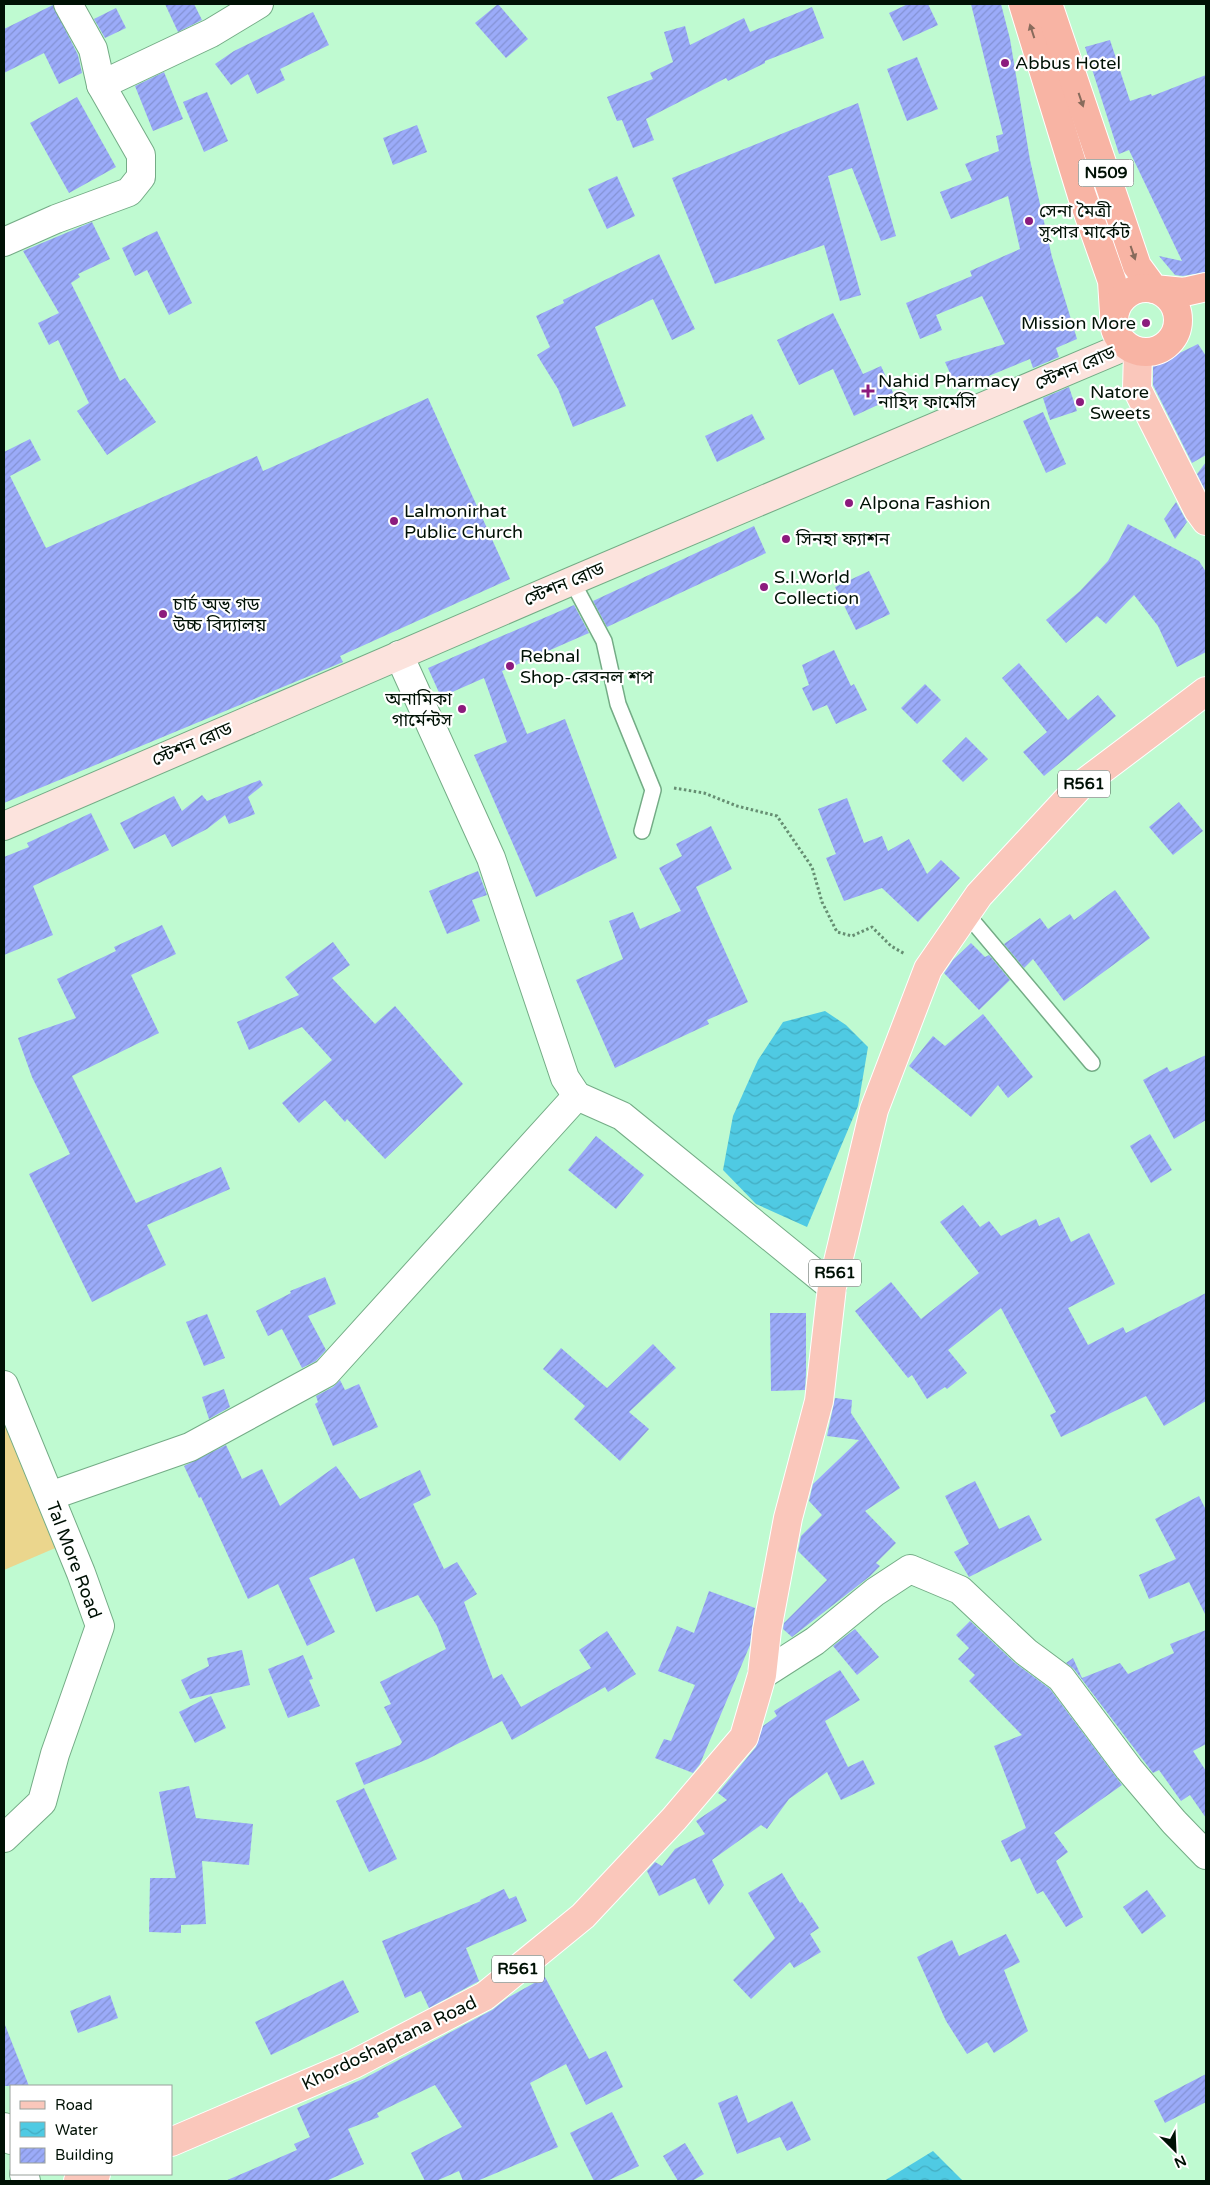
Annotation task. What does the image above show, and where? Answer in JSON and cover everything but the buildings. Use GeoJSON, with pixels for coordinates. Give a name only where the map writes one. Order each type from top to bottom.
{"type":"FeatureCollection","features":[{"type":"Feature","properties":{"kind":"highway","name":"N509"},"geometry":{"type":"LineString","coordinates":[[1023,4],[1082,196],[1112,281],[1113,325],[1117,337],[1132,349]]}},
{"type":"Feature","properties":{"kind":"highway","name":"N509"},"geometry":{"type":"LineString","coordinates":[[1048,4],[1137,266],[1154,289],[1166,294],[1174,304],[1178,316]]}},
{"type":"Feature","properties":{"kind":"highway"},"geometry":{"type":"LineString","coordinates":[[1114,312],[1120,301],[1130,292],[1142,288],[1184,292],[1206,287]]}},
{"type":"Feature","properties":{"kind":"highway"},"geometry":{"type":"LineString","coordinates":[[1132,349],[1150,353],[1162,349],[1172,340],[1177,329],[1178,316],[1206,303]]}},
{"type":"Feature","properties":{"kind":"main road"},"geometry":{"type":"LineString","coordinates":[[1132,349],[1137,389],[1198,510],[1206,521]]}},
{"type":"Feature","properties":{"kind":"main road","name":"স্টেশন রোড"},"geometry":{"type":"LineString","coordinates":[[4,824],[572,581],[1132,349]]}},
{"type":"Feature","properties":{"kind":"main road","name":"R561"},"geometry":{"type":"LineString","coordinates":[[762,1675],[767,1630],[788,1518],[819,1401],[832,1287],[874,1110],[928,969],[972,903],[1080,786],[1206,691]]}},
{"type":"Feature","properties":{"kind":"main road","name":"Khordoshaptana Road"},"geometry":{"type":"LineString","coordinates":[[172,2142],[354,2064],[485,1996],[583,1916],[674,1819],[744,1737],[762,1675]]}},
{"type":"Feature","properties":{"kind":"main road"},"geometry":{"type":"LineString","coordinates":[[78,2181],[93,2175]]}},
{"type":"Feature","properties":{"kind":"street"},"geometry":{"type":"LineString","coordinates":[[4,242],[56,219],[129,192],[141,178],[141,155],[101,85],[93,49],[68,4]]}},
{"type":"Feature","properties":{"kind":"street"},"geometry":{"type":"LineString","coordinates":[[101,85],[211,33],[259,4]]}},
{"type":"Feature","properties":{"kind":"street"},"geometry":{"type":"LineString","coordinates":[[399,655],[491,858],[565,1078],[578,1096],[622,1116],[832,1287]]}},
{"type":"Feature","properties":{"kind":"street"},"geometry":{"type":"LineString","coordinates":[[50,1496],[190,1447],[326,1373],[578,1096]]}},
{"type":"Feature","properties":{"kind":"street","name":"Tal More Road"},"geometry":{"type":"LineString","coordinates":[[4,1386],[50,1496],[100,1626],[55,1754],[42,1802],[4,1838]]}},
{"type":"Feature","properties":{"kind":"street"},"geometry":{"type":"LineString","coordinates":[[762,1675],[815,1640],[875,1592],[910,1569],[960,1590],[1026,1652],[1061,1678],[1130,1769],[1174,1822],[1206,1855]]}},
{"type":"Feature","properties":{"kind":"street"},"geometry":{"type":"LineString","coordinates":[[4,2127],[10,2138]]}},
{"type":"Feature","properties":{"kind":"lane"},"geometry":{"type":"LineString","coordinates":[[572,581],[604,641],[618,704],[653,790],[642,831]]}},
{"type":"Feature","properties":{"kind":"lane"},"geometry":{"type":"LineString","coordinates":[[972,903],[1092,1063]]}},
{"type":"Feature","properties":{"kind":"path"},"geometry":{"type":"LineString","coordinates":[[653,790],[677,788],[704,793],[737,806],[777,816],[812,867],[822,902],[837,932],[852,936],[872,928],[891,946],[928,969]]}},
{"type":"Feature","properties":{"kind":"shaded area"},"geometry":{"type":"Polygon","coordinates":[[[4,1417],[60,1546],[4,1570],[4,1417]]]}},
{"type":"Feature","properties":{"kind":"water"},"geometry":{"type":"Polygon","coordinates":[[[825,1011],[846,1025],[868,1047],[858,1106],[807,1227],[756,1204],[723,1170],[733,1116],[758,1060],[783,1022],[825,1011]]]}},
{"type":"Feature","properties":{"kind":"water"},"geometry":{"type":"Polygon","coordinates":[[[933,2151],[963,2181],[884,2181],[933,2151]]]}},
{"type":"Feature","properties":{"kind":"place","name":"Abbus Hotel"},"geometry":{"type":"Point","coordinates":[1005,63]}},
{"type":"Feature","properties":{"kind":"place","name":"সেনা মৈত্রী সুপার মার্কেট"},"geometry":{"type":"Point","coordinates":[1029,221]}},
{"type":"Feature","properties":{"kind":"place","name":"Mission More"},"geometry":{"type":"Point","coordinates":[1146,323]}},
{"type":"Feature","properties":{"kind":"place","name":"Nahid Pharmacy নাহিদ ফার্মেসি"},"geometry":{"type":"Point","coordinates":[868,391]}},
{"type":"Feature","properties":{"kind":"place","name":"Natore Sweets"},"geometry":{"type":"Point","coordinates":[1080,402]}},
{"type":"Feature","properties":{"kind":"place","name":"Alpona Fashion"},"geometry":{"type":"Point","coordinates":[849,503]}},
{"type":"Feature","properties":{"kind":"place","name":"Lalmonirhat Public Church"},"geometry":{"type":"Point","coordinates":[394,521]}},
{"type":"Feature","properties":{"kind":"place","name":"সিনহা ফ্যাশন"},"geometry":{"type":"Point","coordinates":[786,539]}},
{"type":"Feature","properties":{"kind":"place","name":"S.I.World Collection"},"geometry":{"type":"Point","coordinates":[764,587]}},
{"type":"Feature","properties":{"kind":"place","name":"চার্চ অভ্ গড ‍উচ্চ বিদ্যালয়"},"geometry":{"type":"Point","coordinates":[163,614]}},
{"type":"Feature","properties":{"kind":"place","name":"Rebnal Shop-রেবনল শপ"},"geometry":{"type":"Point","coordinates":[510,666]}},
{"type":"Feature","properties":{"kind":"place","name":"অনামিকা গার্মেন্টস"},"geometry":{"type":"Point","coordinates":[462,709]}}]}
